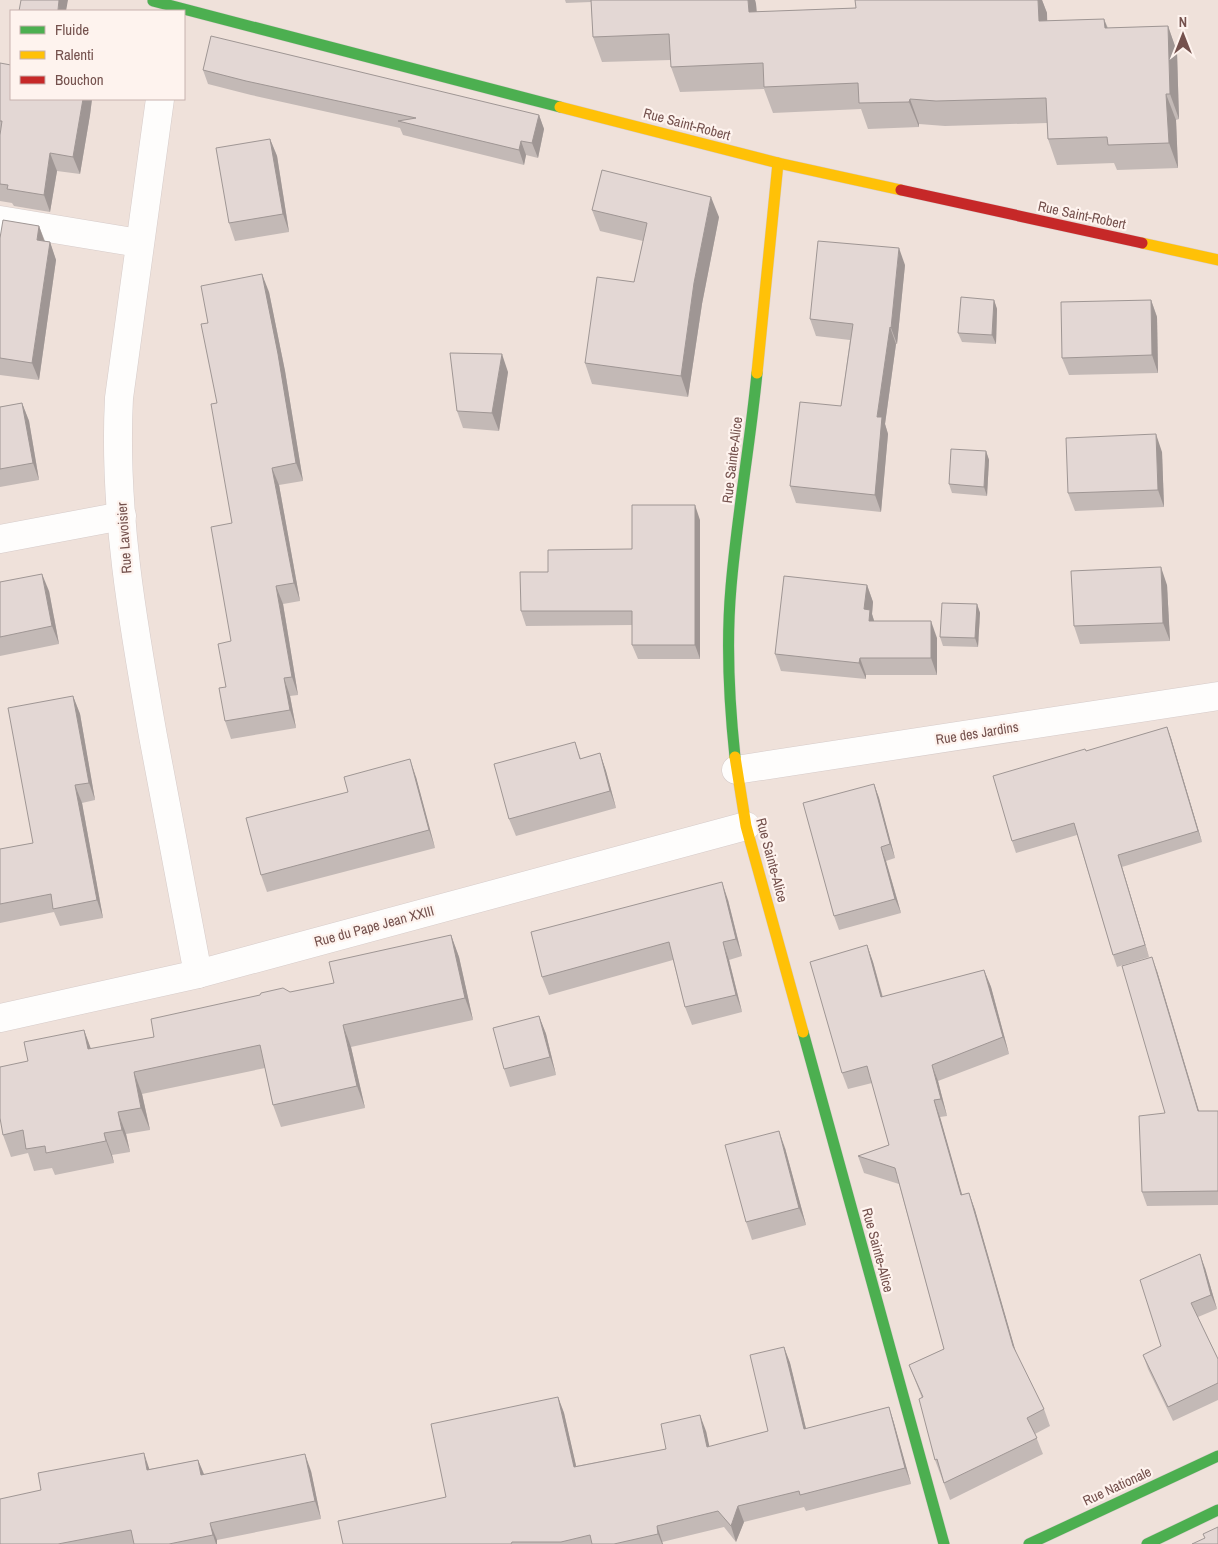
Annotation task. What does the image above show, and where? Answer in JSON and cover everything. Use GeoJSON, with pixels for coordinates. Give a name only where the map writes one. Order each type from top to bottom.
{"type":"FeatureCollection","features":[{"type":"Feature","properties":{"kind":"street","name":"Rue Saint-Robert"},"geometry":{"type":"LineString","coordinates":[[154,4],[178,10]]}},
{"type":"Feature","properties":{"kind":"street","name":"Rue Saint-Robert"},"geometry":{"type":"LineString","coordinates":[[185,12],[778,163],[1218,260]]}},
{"type":"Feature","properties":{"kind":"street","name":"Rue Lavoisier"},"geometry":{"type":"LineString","coordinates":[[160,100],[160,111],[139,243],[119,398],[117,432],[128,589],[138,654],[198,974]]}},
{"type":"Feature","properties":{"kind":"street","name":"Rue Sainte-Alice"},"geometry":{"type":"LineString","coordinates":[[778,163],[756,386],[732,588],[729,649],[736,770],[746,826],[944,1544]]}},
{"type":"Feature","properties":{"kind":"street"},"geometry":{"type":"LineString","coordinates":[[0,220],[139,243]]}},
{"type":"Feature","properties":{"kind":"street"},"geometry":{"type":"LineString","coordinates":[[0,539],[122,516]]}},
{"type":"Feature","properties":{"kind":"street","name":"Rue des Jardins"},"geometry":{"type":"LineString","coordinates":[[736,770],[1218,696]]}},
{"type":"Feature","properties":{"kind":"street","name":"Rue du Pape Jean XXIII"},"geometry":{"type":"LineString","coordinates":[[0,1018],[198,974],[746,826]]}},
{"type":"Feature","properties":{"kind":"street","name":"Rue Nationale"},"geometry":{"type":"LineString","coordinates":[[1028,1544],[1218,1456]]}},
{"type":"Feature","properties":{"kind":"street"},"geometry":{"type":"LineString","coordinates":[[1147,1544],[1218,1510]]}},
{"type":"Feature","properties":{"kind":"shaded area"},"geometry":{"type":"Polygon","coordinates":[[[0,0],[1218,0],[1218,1544],[0,1544],[0,0]]]}},
{"type":"Feature","properties":{"kind":"building"},"geometry":{"type":"Polygon","coordinates":[[[21,0],[59,0],[58,10],[19,10],[21,0]]]}},
{"type":"Feature","properties":{"kind":"building"},"geometry":{"type":"Polygon","coordinates":[[[591,0],[748,0],[749,12],[856,8],[855,0],[1038,0],[1039,21],[1104,19],[1105,28],[1168,26],[1170,94],[1166,94],[1169,143],[1108,145],[1107,137],[1048,139],[1046,98],[936,101],[910,99],[909,102],[859,103],[858,83],[764,87],[763,63],[671,67],[669,34],[593,37],[591,0]]]}},
{"type":"Feature","properties":{"kind":"building"},"geometry":{"type":"Polygon","coordinates":[[[211,36],[539,115],[532,143],[521,141],[519,150],[398,121],[416,118],[203,70],[211,36]]]}},
{"type":"Feature","properties":{"kind":"building"},"geometry":{"type":"Polygon","coordinates":[[[0,63],[10,65],[10,100],[83,100],[73,157],[50,153],[44,195],[7,189],[8,185],[0,184],[0,135],[2,121],[0,121],[0,63]]]}},
{"type":"Feature","properties":{"kind":"building"},"geometry":{"type":"Polygon","coordinates":[[[270,139],[283,214],[229,223],[216,148],[270,139]]]}},
{"type":"Feature","properties":{"kind":"building"},"geometry":{"type":"Polygon","coordinates":[[[602,170],[711,197],[694,283],[681,376],[585,363],[597,277],[634,282],[647,223],[592,210],[602,170]]]}},
{"type":"Feature","properties":{"kind":"building"},"geometry":{"type":"Polygon","coordinates":[[[3,220],[39,226],[37,240],[50,242],[32,363],[0,358],[0,238],[3,220]]]}},
{"type":"Feature","properties":{"kind":"building"},"geometry":{"type":"Polygon","coordinates":[[[818,241],[899,248],[891,328],[877,417],[882,417],[875,495],[790,486],[800,402],[841,406],[853,324],[810,319],[818,241]]]}},
{"type":"Feature","properties":{"kind":"building"},"geometry":{"type":"Polygon","coordinates":[[[262,274],[278,354],[296,463],[272,468],[294,583],[276,586],[292,677],[284,678],[290,710],[225,721],[219,688],[226,687],[218,644],[231,641],[211,527],[232,523],[211,404],[217,403],[201,324],[208,323],[201,286],[262,274]]]}},
{"type":"Feature","properties":{"kind":"building"},"geometry":{"type":"Polygon","coordinates":[[[961,297],[994,300],[992,335],[958,333],[961,297]]]}},
{"type":"Feature","properties":{"kind":"building"},"geometry":{"type":"Polygon","coordinates":[[[1151,300],[1152,355],[1062,358],[1061,302],[1151,300]]]}},
{"type":"Feature","properties":{"kind":"building"},"geometry":{"type":"Polygon","coordinates":[[[450,353],[502,354],[492,413],[457,411],[450,353]]]}},
{"type":"Feature","properties":{"kind":"building"},"geometry":{"type":"Polygon","coordinates":[[[22,403],[33,463],[0,469],[0,407],[22,403]]]}},
{"type":"Feature","properties":{"kind":"building"},"geometry":{"type":"Polygon","coordinates":[[[1156,434],[1158,490],[1068,493],[1066,438],[1156,434]]]}},
{"type":"Feature","properties":{"kind":"building"},"geometry":{"type":"Polygon","coordinates":[[[951,449],[986,451],[984,487],[949,484],[951,449]]]}},
{"type":"Feature","properties":{"kind":"building"},"geometry":{"type":"Polygon","coordinates":[[[632,505],[695,505],[695,645],[632,645],[632,611],[521,611],[520,572],[548,572],[548,550],[632,549],[632,505]]]}},
{"type":"Feature","properties":{"kind":"building"},"geometry":{"type":"Polygon","coordinates":[[[1161,567],[1163,623],[1074,626],[1071,571],[1161,567]]]}},
{"type":"Feature","properties":{"kind":"building"},"geometry":{"type":"Polygon","coordinates":[[[42,574],[52,626],[0,637],[0,582],[42,574]]]}},
{"type":"Feature","properties":{"kind":"building"},"geometry":{"type":"Polygon","coordinates":[[[784,576],[867,585],[864,609],[870,610],[869,621],[931,621],[931,658],[860,658],[859,663],[775,654],[784,576]]]}},
{"type":"Feature","properties":{"kind":"building"},"geometry":{"type":"Polygon","coordinates":[[[942,603],[977,604],[975,638],[940,637],[942,603]]]}},
{"type":"Feature","properties":{"kind":"building"},"geometry":{"type":"Polygon","coordinates":[[[73,696],[89,783],[75,785],[97,900],[53,909],[51,894],[0,904],[0,849],[33,843],[8,708],[73,696]]]}},
{"type":"Feature","properties":{"kind":"building"},"geometry":{"type":"Polygon","coordinates":[[[1167,727],[1198,831],[1118,855],[1145,945],[1113,955],[1074,823],[1012,841],[993,776],[1167,727]]]}},
{"type":"Feature","properties":{"kind":"building"},"geometry":{"type":"Polygon","coordinates":[[[575,742],[580,759],[600,753],[610,791],[509,819],[494,764],[575,742]]]}},
{"type":"Feature","properties":{"kind":"building"},"geometry":{"type":"Polygon","coordinates":[[[410,759],[429,830],[261,875],[246,818],[348,792],[344,777],[410,759]]]}},
{"type":"Feature","properties":{"kind":"building"},"geometry":{"type":"Polygon","coordinates":[[[874,784],[890,844],[881,847],[895,899],[834,916],[803,803],[874,784]]]}},
{"type":"Feature","properties":{"kind":"building"},"geometry":{"type":"Polygon","coordinates":[[[722,882],[736,939],[723,942],[736,995],[685,1007],[669,942],[542,977],[531,932],[722,882]]]}},
{"type":"Feature","properties":{"kind":"building"},"geometry":{"type":"Polygon","coordinates":[[[451,935],[465,998],[343,1025],[357,1086],[273,1105],[260,1045],[134,1072],[141,1108],[118,1112],[122,1130],[104,1133],[106,1141],[46,1153],[45,1146],[26,1149],[23,1130],[3,1135],[0,1118],[0,1067],[28,1061],[24,1042],[84,1030],[88,1049],[154,1037],[151,1019],[260,995],[261,993],[283,988],[290,992],[334,983],[329,962],[451,935]]]}},
{"type":"Feature","properties":{"kind":"building"},"geometry":{"type":"Polygon","coordinates":[[[867,945],[881,997],[984,970],[1003,1037],[932,1065],[941,1099],[934,1100],[961,1195],[969,1193],[1013,1346],[1044,1409],[1027,1418],[1037,1438],[944,1483],[937,1459],[935,1460],[919,1399],[923,1397],[909,1365],[944,1349],[895,1168],[858,1156],[889,1145],[867,1066],[842,1073],[810,962],[867,945]]]}},
{"type":"Feature","properties":{"kind":"building"},"geometry":{"type":"Polygon","coordinates":[[[1152,957],[1198,1111],[1218,1111],[1218,1191],[1142,1192],[1139,1116],[1165,1113],[1122,966],[1152,957]]]}},
{"type":"Feature","properties":{"kind":"building"},"geometry":{"type":"Polygon","coordinates":[[[539,1016],[550,1057],[504,1069],[493,1028],[539,1016]]]}},
{"type":"Feature","properties":{"kind":"building"},"geometry":{"type":"Polygon","coordinates":[[[779,1131],[799,1208],[746,1222],[725,1145],[779,1131]]]}},
{"type":"Feature","properties":{"kind":"building"},"geometry":{"type":"Polygon","coordinates":[[[1200,1254],[1211,1295],[1191,1303],[1218,1359],[1218,1383],[1168,1407],[1143,1355],[1161,1346],[1140,1280],[1200,1254]]]}},
{"type":"Feature","properties":{"kind":"building"},"geometry":{"type":"Polygon","coordinates":[[[784,1347],[804,1429],[889,1407],[905,1468],[800,1495],[799,1491],[738,1506],[731,1526],[718,1511],[657,1526],[658,1534],[614,1544],[592,1544],[590,1535],[561,1542],[512,1542],[511,1544],[343,1544],[338,1521],[446,1497],[431,1424],[558,1397],[574,1467],[666,1449],[661,1424],[700,1415],[707,1447],[768,1431],[750,1355],[784,1347]]]}},
{"type":"Feature","properties":{"kind":"building"},"geometry":{"type":"Polygon","coordinates":[[[144,1453],[147,1470],[198,1460],[201,1475],[305,1454],[315,1501],[210,1523],[213,1535],[169,1544],[134,1544],[131,1530],[58,1544],[0,1544],[0,1499],[41,1490],[38,1473],[144,1453]]]}},
{"type":"Feature","properties":{"kind":"building"},"geometry":{"type":"Polygon","coordinates":[[[1218,1527],[1218,1544],[1192,1544],[1205,1538],[1203,1534],[1218,1527]]]}},
{"type":"Feature","properties":{"kind":"traffic: fast"},"geometry":{"type":"LineString","coordinates":[[153,1],[560,107]]}},
{"type":"Feature","properties":{"kind":"traffic: fast"},"geometry":{"type":"LineString","coordinates":[[735,757],[729,672],[729,608],[757,373]]}},
{"type":"Feature","properties":{"kind":"traffic: fast"},"geometry":{"type":"LineString","coordinates":[[803,1032],[944,1544]]}},
{"type":"Feature","properties":{"kind":"traffic: fast"},"geometry":{"type":"LineString","coordinates":[[1029,1544],[1218,1456]]}},
{"type":"Feature","properties":{"kind":"traffic: fast"},"geometry":{"type":"LineString","coordinates":[[1147,1544],[1218,1510]]}},
{"type":"Feature","properties":{"kind":"traffic: slow"},"geometry":{"type":"LineString","coordinates":[[560,107],[778,163],[901,190]]}},
{"type":"Feature","properties":{"kind":"traffic: slow"},"geometry":{"type":"LineString","coordinates":[[757,373],[778,163]]}},
{"type":"Feature","properties":{"kind":"traffic: slow"},"geometry":{"type":"LineString","coordinates":[[1142,243],[1218,260]]}},
{"type":"Feature","properties":{"kind":"traffic: slow"},"geometry":{"type":"LineString","coordinates":[[735,757],[746,826],[803,1032]]}},
{"type":"Feature","properties":{"kind":"traffic: jam"},"geometry":{"type":"LineString","coordinates":[[901,190],[1142,243]]}}]}
